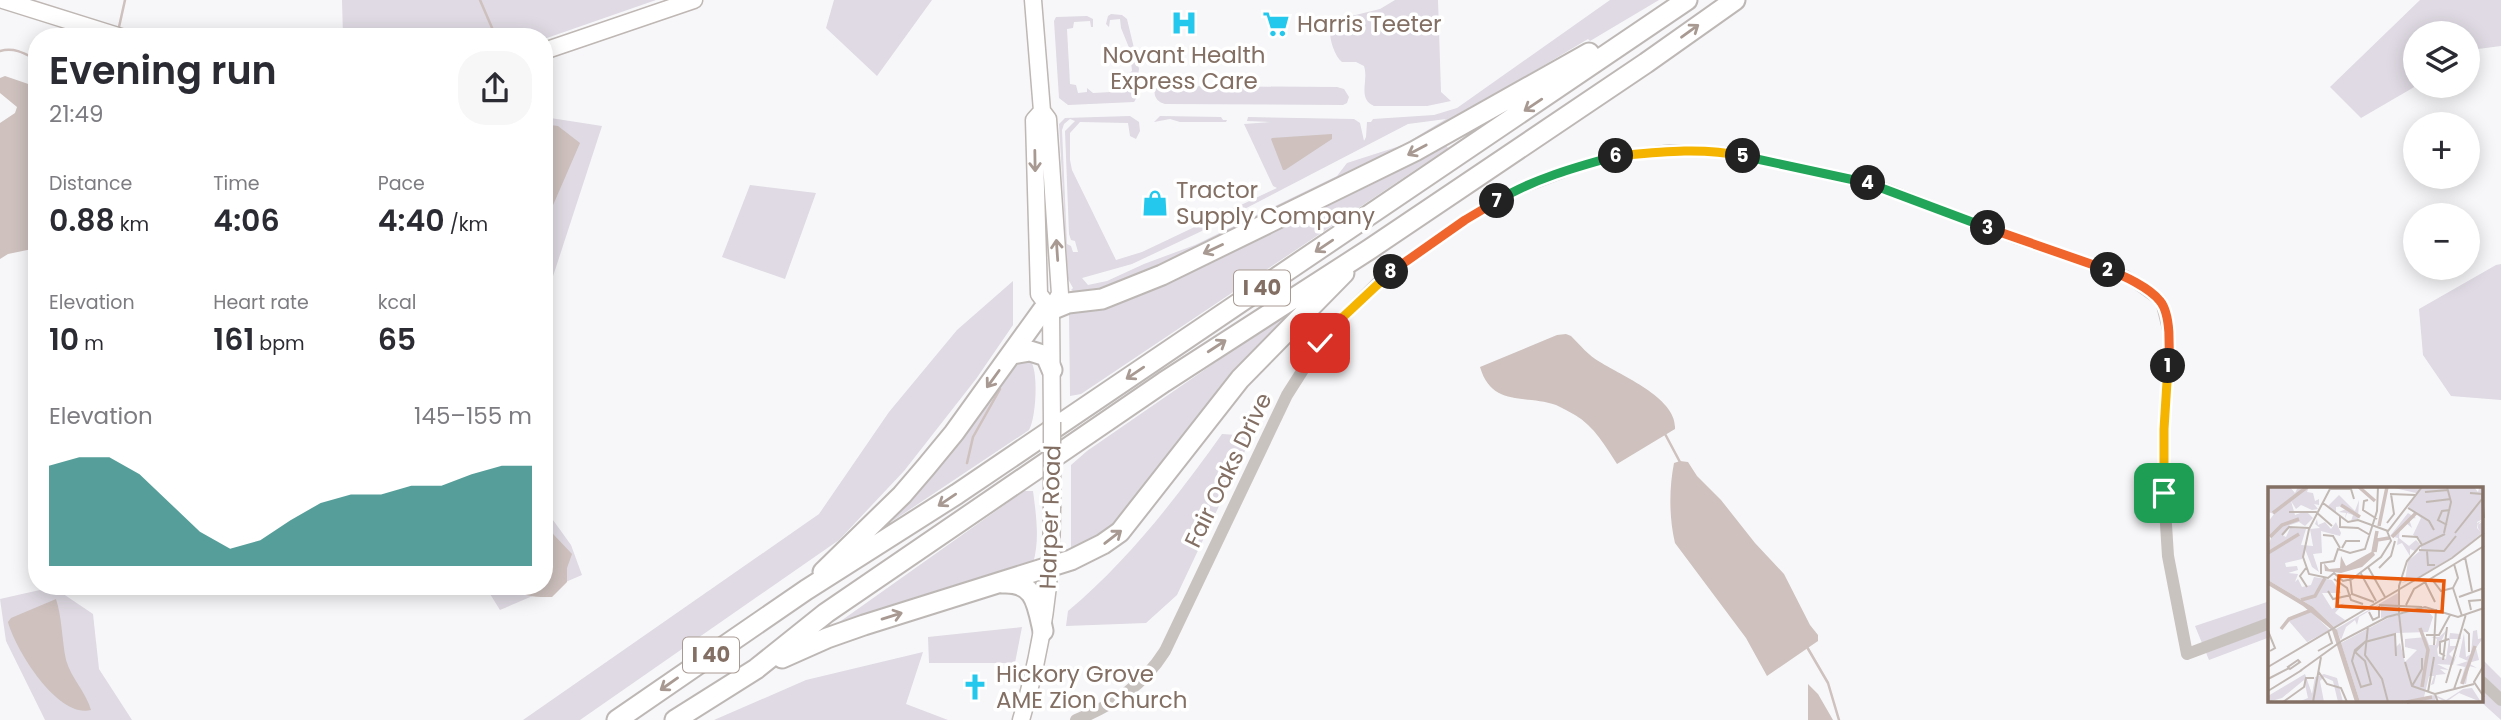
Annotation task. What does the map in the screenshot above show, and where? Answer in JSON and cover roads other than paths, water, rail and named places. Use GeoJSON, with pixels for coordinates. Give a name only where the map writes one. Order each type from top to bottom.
{"type":"FeatureCollection","features":[{"type":"Feature","properties":{"kind":"highway","name":"I 40"},"geometry":{"type":"LineString","coordinates":[[617,720],[806,590],[968,486],[1687,0]]}},
{"type":"Feature","properties":{"kind":"highway","name":"I 40"},"geometry":{"type":"LineString","coordinates":[[675,720],[756,669],[826,613],[1118,413],[1304,289],[1370,249],[1735,0]]}},
{"type":"Feature","properties":{"kind":"highway"},"geometry":{"type":"LineString","coordinates":[[806,590],[830,563],[902,495],[954,433],[1042,311],[1068,303],[1115,295],[1162,275],[1404,157],[1626,31],[1650,24]]}},
{"type":"Feature","properties":{"kind":"highway"},"geometry":{"type":"LineString","coordinates":[[756,669],[839,633],[1001,583],[1090,552],[1120,532],[1240,379],[1295,321],[1370,249]]}},
{"type":"Feature","properties":{"kind":"highway"},"geometry":{"type":"LineString","coordinates":[[1012,354],[1030,351],[1046,356],[1052,379]]}},
{"type":"Feature","properties":{"kind":"highway"},"geometry":{"type":"LineString","coordinates":[[1001,583],[1017,582],[1026,587],[1039,610],[1043,631]]}},
{"type":"Feature","properties":{"kind":"main road"},"geometry":{"type":"LineString","coordinates":[[3,0],[92,28]]}},
{"type":"Feature","properties":{"kind":"main road"},"geometry":{"type":"LineString","coordinates":[[553,48],[694,0]]}},
{"type":"Feature","properties":{"kind":"main road","name":"Harper Road"},"geometry":{"type":"LineString","coordinates":[[1026,718],[1052,566],[1051,310],[1060,294],[1048,119],[1042,111],[1033,0]]}},
{"type":"Feature","properties":{"kind":"street","name":"Fair Oaks Drive"},"geometry":{"type":"LineString","coordinates":[[1076,720],[1123,696],[1154,669],[1292,386],[1320,343],[1381,279],[1465,220],[1514,191],[1583,165],[1616,156],[1670,150],[1725,152],[1879,186],[2014,238],[2126,276],[2161,301],[2170,338],[2164,429],[2168,556],[2187,654],[2268,624]]}},
{"type":"Feature","properties":{"kind":"street"},"geometry":{"type":"LineString","coordinates":[[2484,684],[2501,700]]}},
{"type":"Feature","properties":{"kind":"waterway"},"geometry":{"type":"LineString","coordinates":[[119,27],[125,0]]}},
{"type":"Feature","properties":{"kind":"waterway"},"geometry":{"type":"LineString","coordinates":[[480,0],[492,28]]}},
{"type":"Feature","properties":{"kind":"waterway"},"geometry":{"type":"LineString","coordinates":[[0,51],[14,50],[28,56]]}},
{"type":"Feature","properties":{"kind":"waterway"},"geometry":{"type":"LineString","coordinates":[[967,463],[973,437],[1000,389]]}},
{"type":"Feature","properties":{"kind":"waterway"},"geometry":{"type":"LineString","coordinates":[[1664,432],[1681,464]]}},
{"type":"Feature","properties":{"kind":"waterway"},"geometry":{"type":"LineString","coordinates":[[1807,647],[1828,683],[1839,720]]}},
{"type":"Feature","properties":{"kind":"place","name":"Novant Health Express Care"},"geometry":{"type":"Point","coordinates":[1184,23]}},
{"type":"Feature","properties":{"kind":"place","name":"Harris Teeter"},"geometry":{"type":"Point","coordinates":[1276,24]}},
{"type":"Feature","properties":{"kind":"place","name":"Tractor Supply Company"},"geometry":{"type":"Point","coordinates":[1155,203]}},
{"type":"Feature","properties":{"kind":"place","name":"Hickory Grove AME Zion Church"},"geometry":{"type":"Point","coordinates":[975,687]}}]}
